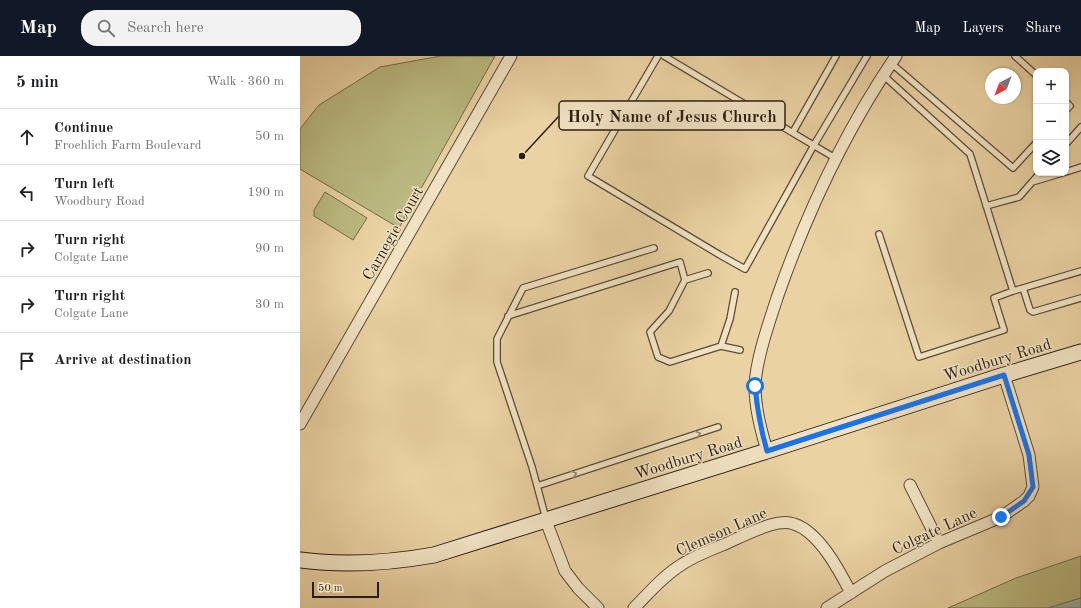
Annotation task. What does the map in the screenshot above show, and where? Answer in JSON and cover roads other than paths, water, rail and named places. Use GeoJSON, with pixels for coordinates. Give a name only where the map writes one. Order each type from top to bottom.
{"type":"FeatureCollection","features":[{"type":"Feature","properties":{"kind":"main road","name":"Woodbury Road"},"geometry":{"type":"LineString","coordinates":[[300,560],[342,564],[407,560],[434,555],[1081,352]]}},
{"type":"Feature","properties":{"kind":"street","name":"Carnegie Court"},"geometry":{"type":"LineString","coordinates":[[300,424],[511,56]]}},
{"type":"Feature","properties":{"kind":"street"},"geometry":{"type":"LineString","coordinates":[[767,451],[762,436],[756,404],[755,386],[757,369],[768,325],[792,254],[819,191],[858,114],[894,59]]}},
{"type":"Feature","properties":{"kind":"street","name":"Colgate Lane"},"geometry":{"type":"LineString","coordinates":[[827,608],[885,572],[939,544],[1001,517],[1024,501],[1033,487],[1029,455],[1004,375]]}},
{"type":"Feature","properties":{"kind":"street"},"geometry":{"type":"LineString","coordinates":[[910,485],[939,544]]}},
{"type":"Feature","properties":{"kind":"street"},"geometry":{"type":"LineString","coordinates":[[546,520],[565,571],[578,588],[598,608]]}},
{"type":"Feature","properties":{"kind":"street","name":"Clemson Lane"},"geometry":{"type":"LineString","coordinates":[[634,608],[664,578],[680,565],[750,533],[770,525],[784,522],[794,524],[805,529],[814,537],[841,575],[851,593]]}},
{"type":"Feature","properties":{"kind":"lane"},"geometry":{"type":"LineString","coordinates":[[658,56],[588,176],[745,269],[814,145],[867,56]]}},
{"type":"Feature","properties":{"kind":"lane"},"geometry":{"type":"LineString","coordinates":[[664,56],[835,158]]}},
{"type":"Feature","properties":{"kind":"lane"},"geometry":{"type":"LineString","coordinates":[[793,132],[836,56]]}},
{"type":"Feature","properties":{"kind":"lane"},"geometry":{"type":"LineString","coordinates":[[1015,56],[1033,72]]}},
{"type":"Feature","properties":{"kind":"lane"},"geometry":{"type":"LineString","coordinates":[[894,59],[1013,168],[1033,146]]}},
{"type":"Feature","properties":{"kind":"lane"},"geometry":{"type":"LineString","coordinates":[[883,75],[970,154],[1013,291]]}},
{"type":"Feature","properties":{"kind":"lane"},"geometry":{"type":"LineString","coordinates":[[1069,141],[1081,127]]}},
{"type":"Feature","properties":{"kind":"lane"},"geometry":{"type":"LineString","coordinates":[[1069,171],[1081,167]]}},
{"type":"Feature","properties":{"kind":"lane"},"geometry":{"type":"LineString","coordinates":[[986,206],[1019,197],[1037,176]]}},
{"type":"Feature","properties":{"kind":"lane"},"geometry":{"type":"LineString","coordinates":[[1031,182],[1052,176]]}},
{"type":"Feature","properties":{"kind":"lane"},"geometry":{"type":"LineString","coordinates":[[879,234],[919,357],[1004,330],[994,298],[1081,271]]}},
{"type":"Feature","properties":{"kind":"lane"},"geometry":{"type":"LineString","coordinates":[[546,520],[537,486],[497,362],[497,339],[523,288],[654,248]]}},
{"type":"Feature","properties":{"kind":"lane"},"geometry":{"type":"LineString","coordinates":[[508,316],[680,262],[685,280],[669,311],[650,332],[658,357],[670,362],[721,346],[740,350]]}},
{"type":"Feature","properties":{"kind":"lane"},"geometry":{"type":"LineString","coordinates":[[685,280],[708,273]]}},
{"type":"Feature","properties":{"kind":"lane"},"geometry":{"type":"LineString","coordinates":[[1023,288],[1030,310],[1033,312],[1081,298]]}},
{"type":"Feature","properties":{"kind":"lane"},"geometry":{"type":"LineString","coordinates":[[721,346],[730,319],[735,292]]}},
{"type":"Feature","properties":{"kind":"lane"},"geometry":{"type":"LineString","coordinates":[[537,486],[718,427]]}},
{"type":"Feature","properties":{"kind":"water"},"geometry":{"type":"Polygon","coordinates":[[[1081,598],[1081,608],[1048,608],[1081,598]]]}},
{"type":"Feature","properties":{"kind":"place","name":"Holy Name of Jesus Church"},"geometry":{"type":"Point","coordinates":[522,156]}}]}
